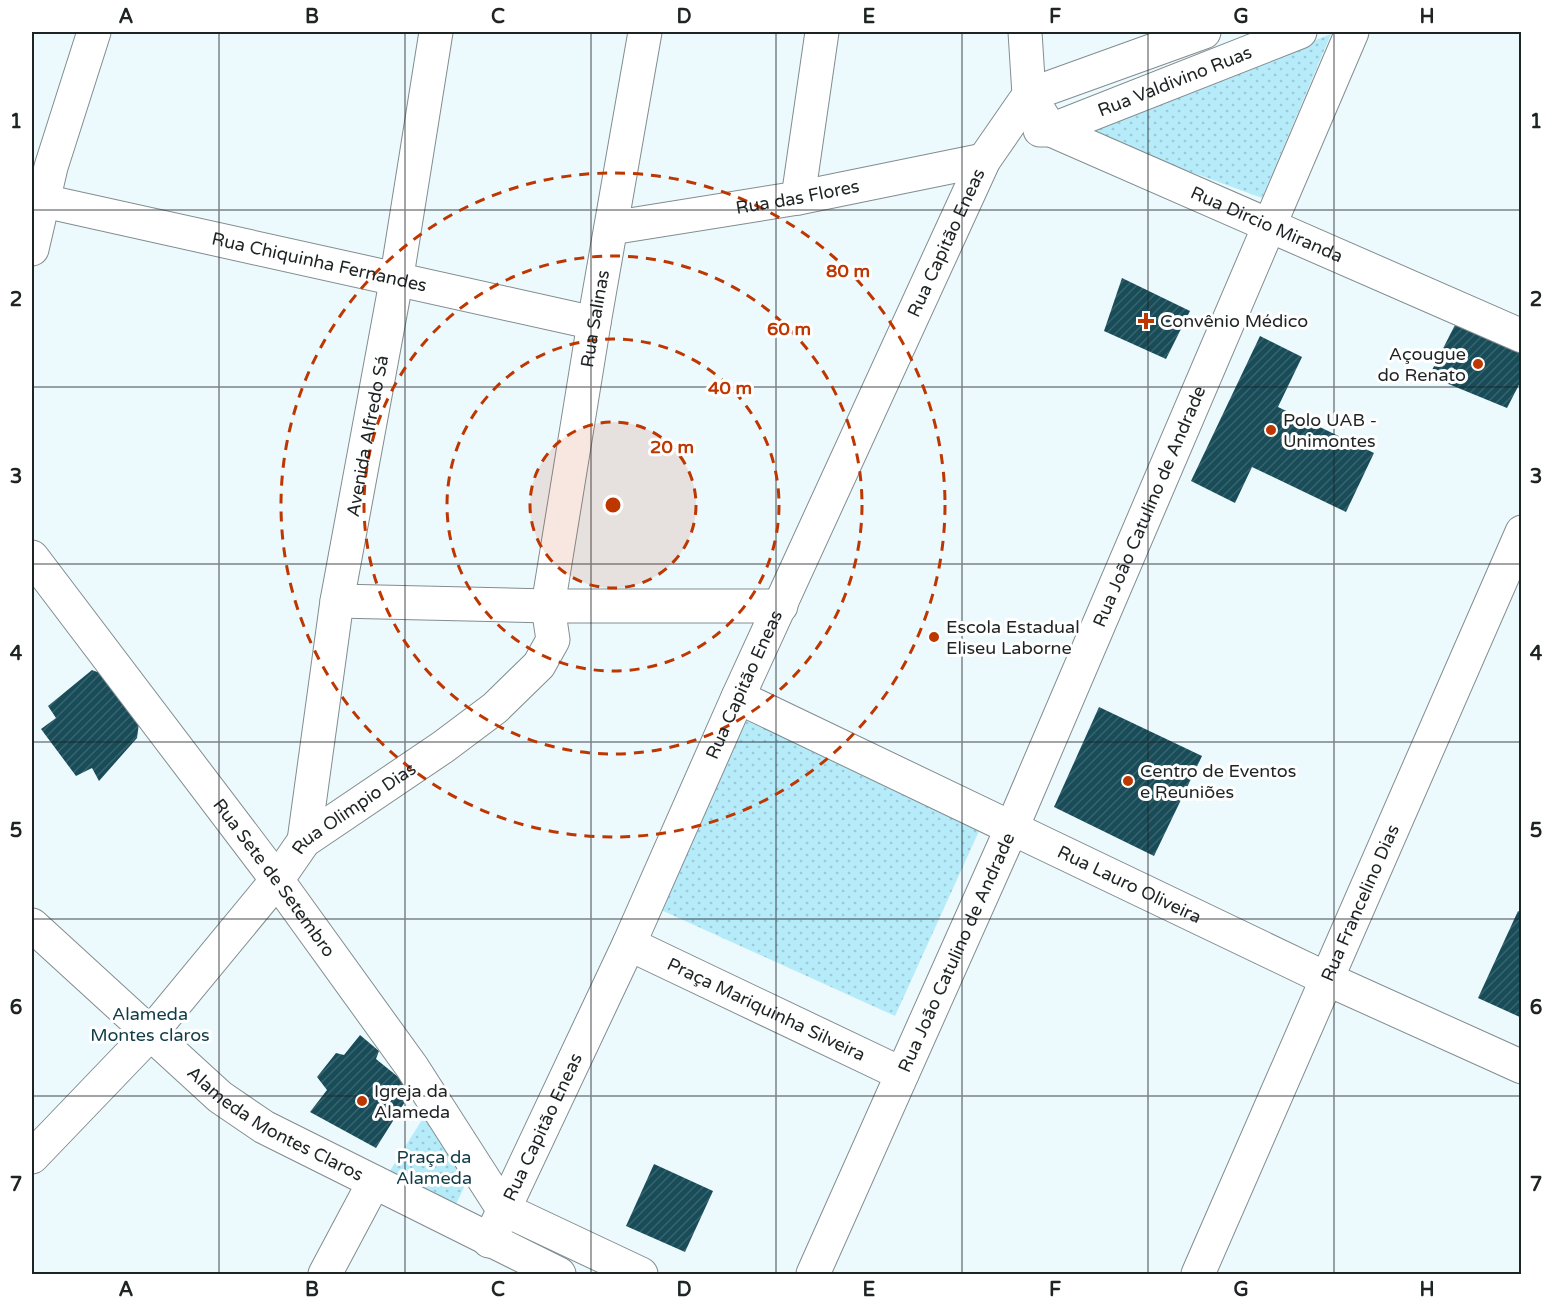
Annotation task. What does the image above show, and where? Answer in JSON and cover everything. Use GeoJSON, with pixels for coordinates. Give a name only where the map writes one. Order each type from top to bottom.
{"type":"FeatureCollection","features":[{"type":"Feature","properties":{"kind":"street"},"geometry":{"type":"LineString","coordinates":[[32,249],[51,167],[94,32]]}},
{"type":"Feature","properties":{"kind":"street","name":"Avenida Alfredo Sá"},"geometry":{"type":"LineString","coordinates":[[304,841],[337,601],[396,282],[436,32]]}},
{"type":"Feature","properties":{"kind":"street","name":"Rua Salinas"},"geometry":{"type":"LineString","coordinates":[[548,606],[645,32]]}},
{"type":"Feature","properties":{"kind":"street"},"geometry":{"type":"LineString","coordinates":[[798,198],[822,32]]}},
{"type":"Feature","properties":{"kind":"street"},"geometry":{"type":"LineString","coordinates":[[1005,132],[1051,130],[1029,94],[1025,32]]}},
{"type":"Feature","properties":{"kind":"street","name":"Rua Valdivino Ruas"},"geometry":{"type":"LineString","coordinates":[[1029,94],[1204,32]]}},
{"type":"Feature","properties":{"kind":"street","name":"Rua Valdivino Ruas"},"geometry":{"type":"LineString","coordinates":[[1051,130],[1300,32]]}},
{"type":"Feature","properties":{"kind":"street","name":"Rua João Catulino de Andrade"},"geometry":{"type":"LineString","coordinates":[[813,1275],[1011,830],[1352,32]]}},
{"type":"Feature","properties":{"kind":"street","name":"Rua Capitão Eneas"},"geometry":{"type":"LineString","coordinates":[[489,1242],[630,944],[738,697],[984,160],[1029,94]]}},
{"type":"Feature","properties":{"kind":"street","name":"Rua Dircio Miranda"},"geometry":{"type":"LineString","coordinates":[[1051,130],[1521,336]]}},
{"type":"Feature","properties":{"kind":"street","name":"Rua das Flores"},"geometry":{"type":"LineString","coordinates":[[611,228],[798,198],[984,160]]}},
{"type":"Feature","properties":{"kind":"street","name":"Rua Chiquinha Fernandes"},"geometry":{"type":"LineString","coordinates":[[44,201],[396,282],[594,323]]}},
{"type":"Feature","properties":{"kind":"street","name":"Rua Francelino Dias"},"geometry":{"type":"LineString","coordinates":[[1198,1275],[1521,532]]}},
{"type":"Feature","properties":{"kind":"street","name":"Rua Sete de Setembro"},"geometry":{"type":"LineString","coordinates":[[32,557],[277,880],[430,1092],[503,1209]]}},
{"type":"Feature","properties":{"kind":"street"},"geometry":{"type":"LineString","coordinates":[[337,601],[548,606],[781,606]]}},
{"type":"Feature","properties":{"kind":"street","name":"Rua Olimpio Dias"},"geometry":{"type":"LineString","coordinates":[[32,1157],[150,1034],[277,880],[304,841],[444,747],[503,701],[539,665],[548,653],[553,640],[548,606]]}},
{"type":"Feature","properties":{"kind":"street","name":"Rua Lauro Oliveira"},"geometry":{"type":"LineString","coordinates":[[738,697],[1011,830],[1327,979],[1521,1067]]}},
{"type":"Feature","properties":{"kind":"street","name":"Alameda Montes Claros"},"geometry":{"type":"LineString","coordinates":[[32,925],[150,1034],[240,1112],[264,1127],[489,1242],[559,1275]]}},
{"type":"Feature","properties":{"kind":"street","name":"Praça Mariquinha Silveira"},"geometry":{"type":"LineString","coordinates":[[630,944],[902,1074]]}},
{"type":"Feature","properties":{"kind":"street"},"geometry":{"type":"LineString","coordinates":[[326,1275],[374,1182]]}},
{"type":"Feature","properties":{"kind":"street"},"geometry":{"type":"LineString","coordinates":[[503,1209],[641,1275]]}},
{"type":"Feature","properties":{"kind":"green space"},"geometry":{"type":"Polygon","coordinates":[[[1331,34],[1262,198],[1082,132],[1331,34]]]}},
{"type":"Feature","properties":{"kind":"green space"},"geometry":{"type":"Polygon","coordinates":[[[749,714],[984,820],[895,1016],[661,910],[749,714]]]}},
{"type":"Feature","properties":{"kind":"green space","name":"Praça da Alameda"},"geometry":{"type":"Polygon","coordinates":[[[432,1104],[473,1168],[451,1215],[386,1177],[432,1104]]]}},
{"type":"Feature","properties":{"kind":"building","name":"Convênio Médico"},"geometry":{"type":"Polygon","coordinates":[[[1122,278],[1190,311],[1166,359],[1104,331],[1122,278]]]}},
{"type":"Feature","properties":{"kind":"building","name":"Açougue do Renato"},"geometry":{"type":"Polygon","coordinates":[[[1456,323],[1522,351],[1522,379],[1507,408],[1429,376],[1456,323]]]}},
{"type":"Feature","properties":{"kind":"building","name":"Polo UAB - Unimontes"},"geometry":{"type":"Polygon","coordinates":[[[1260,336],[1302,357],[1278,407],[1374,453],[1346,512],[1252,467],[1235,503],[1191,481],[1260,336]]]}},
{"type":"Feature","properties":{"kind":"building"},"geometry":{"type":"Polygon","coordinates":[[[92,670],[116,679],[140,715],[137,738],[99,781],[92,768],[76,776],[41,729],[56,718],[48,706],[92,670]]]}},
{"type":"Feature","properties":{"kind":"building","name":"Centro de Eventos e Reuniões"},"geometry":{"type":"Polygon","coordinates":[[[1099,707],[1202,756],[1154,856],[1054,807],[1099,707]]]}},
{"type":"Feature","properties":{"kind":"building"},"geometry":{"type":"Polygon","coordinates":[[[1518,911],[1522,913],[1522,1018],[1478,998],[1518,911]]]}},
{"type":"Feature","properties":{"kind":"building","name":"Igreja da Alameda"},"geometry":{"type":"Polygon","coordinates":[[[360,1035],[379,1051],[376,1059],[413,1089],[376,1148],[310,1112],[327,1090],[317,1077],[336,1053],[344,1055],[360,1035]]]}},
{"type":"Feature","properties":{"kind":"building"},"geometry":{"type":"Polygon","coordinates":[[[654,1164],[713,1191],[685,1252],[626,1226],[654,1164]]]}},
{"type":"Feature","properties":{"kind":"place","name":"Convênio Médico"},"geometry":{"type":"Point","coordinates":[1146,321]}},
{"type":"Feature","properties":{"kind":"place","name":"Açougue do Renato"},"geometry":{"type":"Point","coordinates":[1478,364]}},
{"type":"Feature","properties":{"kind":"place","name":"Polo UAB - Unimontes"},"geometry":{"type":"Point","coordinates":[1271,430]}},
{"type":"Feature","properties":{"kind":"place","name":"Escola Estadual Eliseu Laborne"},"geometry":{"type":"Point","coordinates":[934,637]}},
{"type":"Feature","properties":{"kind":"place","name":"Centro de Eventos e Reuniões"},"geometry":{"type":"Point","coordinates":[1128,781]}},
{"type":"Feature","properties":{"kind":"place","name":"Igreja da Alameda"},"geometry":{"type":"Point","coordinates":[362,1101]}},
{"type":"Feature","properties":{"kind":"park label","name":"Alameda Montes claros"},"geometry":{"type":"Point","coordinates":[150,1024]}}]}
